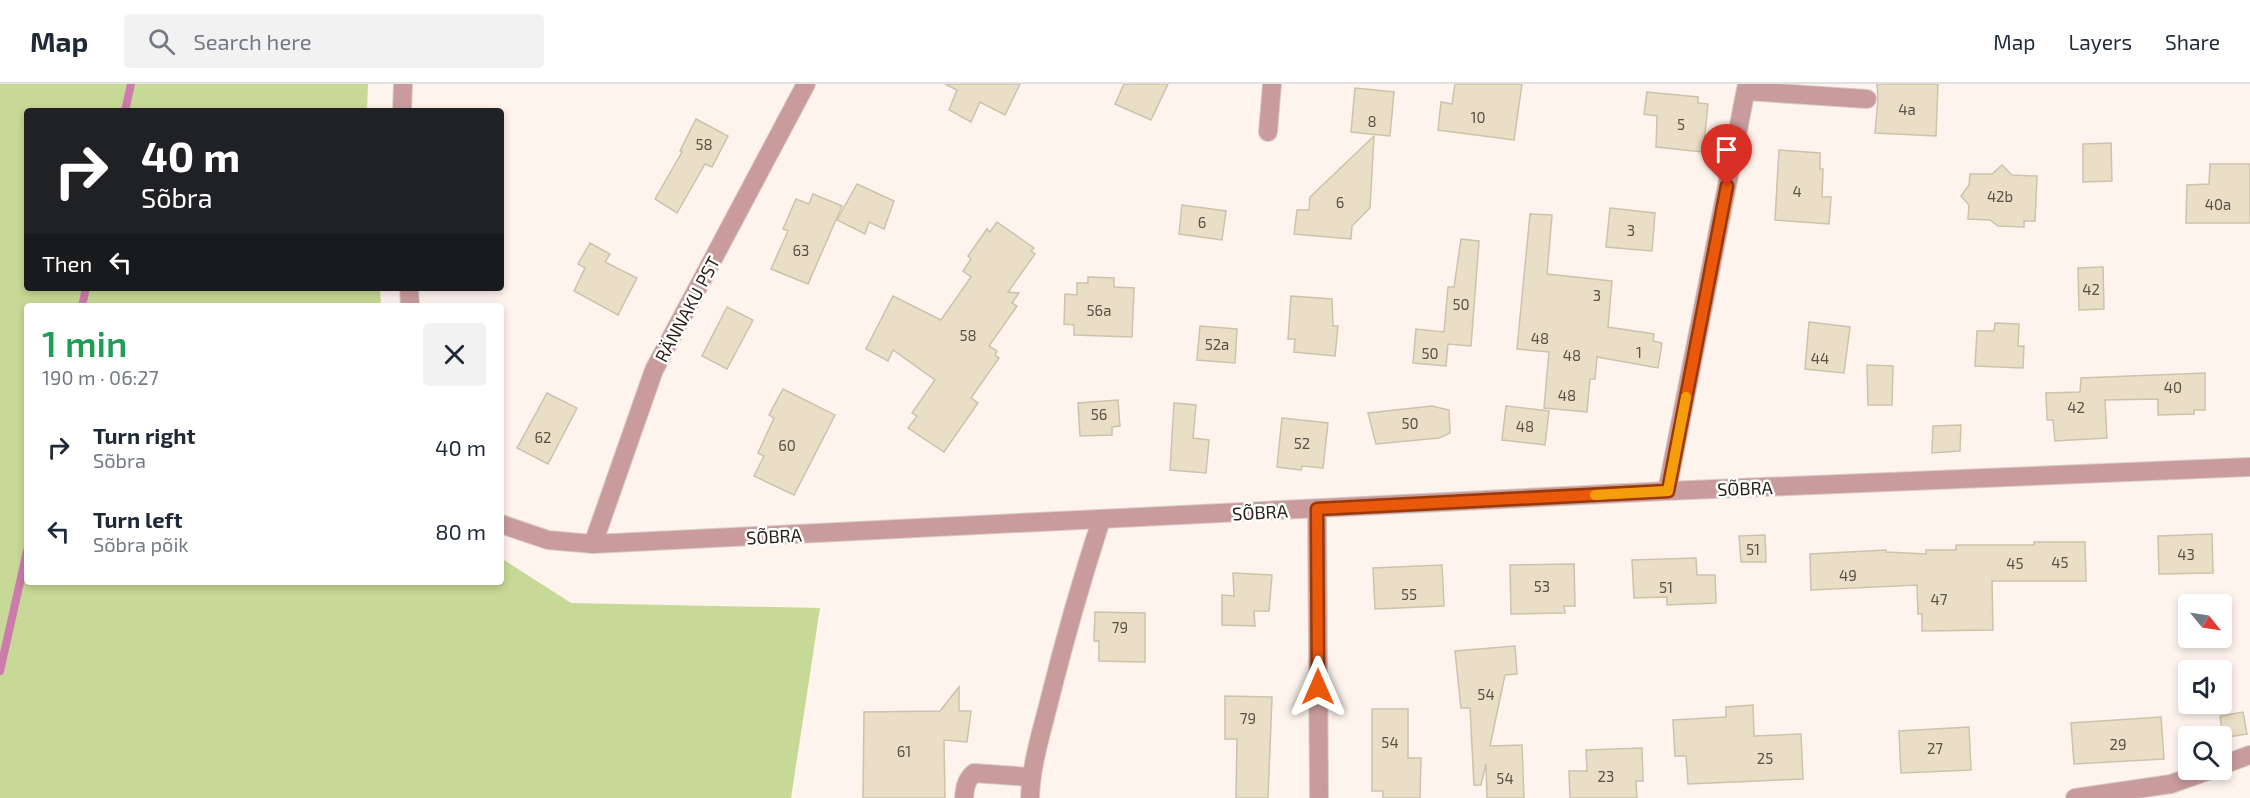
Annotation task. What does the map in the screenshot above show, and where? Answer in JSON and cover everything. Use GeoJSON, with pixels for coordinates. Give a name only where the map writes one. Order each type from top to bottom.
{"type":"FeatureCollection","features":[{"type":"Feature","properties":{"kind":"street"},"geometry":{"type":"LineString","coordinates":[[402,108],[403,84]]}},
{"type":"Feature","properties":{"kind":"street","name":"RÄNNAKU PST"},"geometry":{"type":"LineString","coordinates":[[593,544],[654,370],[806,84]]}},
{"type":"Feature","properties":{"kind":"street"},"geometry":{"type":"LineString","coordinates":[[1268,132],[1272,84]]}},
{"type":"Feature","properties":{"kind":"street"},"geometry":{"type":"LineString","coordinates":[[1668,491],[1746,88],[1867,99]]}},
{"type":"Feature","properties":{"kind":"street","name":"SÕBRA"},"geometry":{"type":"LineString","coordinates":[[504,525],[548,540],[593,544],[1668,491],[2250,467]]}},
{"type":"Feature","properties":{"kind":"street"},"geometry":{"type":"LineString","coordinates":[[1317,509],[1319,798]]}},
{"type":"Feature","properties":{"kind":"street"},"geometry":{"type":"LineString","coordinates":[[1030,798],[1030,777],[1077,594],[1101,520]]}},
{"type":"Feature","properties":{"kind":"street"},"geometry":{"type":"LineString","coordinates":[[2232,761],[2250,755]]}},
{"type":"Feature","properties":{"kind":"street"},"geometry":{"type":"LineString","coordinates":[[964,798],[965,787],[974,773],[1030,777]]}},
{"type":"Feature","properties":{"kind":"street"},"geometry":{"type":"LineString","coordinates":[[2075,798],[2171,784],[2182,780]]}},
{"type":"Feature","properties":{"kind":"green space"},"geometry":{"type":"Polygon","coordinates":[[[0,84],[368,84],[367,108],[24,108],[24,291],[380,291],[381,303],[24,303],[24,585],[504,585],[504,560],[571,603],[820,608],[791,798],[0,798],[0,84]]]}},
{"type":"Feature","properties":{"kind":"building"},"geometry":{"type":"Polygon","coordinates":[[[945,84],[1020,84],[1005,115],[980,102],[971,122],[949,110],[957,90],[945,84]]]}},
{"type":"Feature","properties":{"kind":"building"},"geometry":{"type":"Polygon","coordinates":[[[1124,84],[1168,84],[1151,120],[1115,104],[1124,84]]]}},
{"type":"Feature","properties":{"kind":"building"},"geometry":{"type":"Polygon","coordinates":[[[1455,84],[1522,84],[1514,140],[1438,130],[1441,102],[1452,104],[1455,84]]]}},
{"type":"Feature","properties":{"kind":"building"},"geometry":{"type":"Polygon","coordinates":[[[1877,84],[1938,84],[1936,136],[1875,133],[1877,84]]]}},
{"type":"Feature","properties":{"kind":"building"},"geometry":{"type":"Polygon","coordinates":[[[1355,88],[1394,92],[1390,136],[1351,132],[1355,88]]]}},
{"type":"Feature","properties":{"kind":"building"},"geometry":{"type":"Polygon","coordinates":[[[1647,92],[1698,97],[1698,103],[1708,104],[1703,152],[1656,147],[1657,116],[1644,114],[1647,92]]]}},
{"type":"Feature","properties":{"kind":"building"},"geometry":{"type":"Polygon","coordinates":[[[696,119],[728,136],[712,167],[705,164],[677,213],[655,199],[682,152],[680,151],[696,119]]]}},
{"type":"Feature","properties":{"kind":"building"},"geometry":{"type":"Polygon","coordinates":[[[1374,136],[1370,208],[1352,226],[1351,239],[1294,234],[1297,210],[1309,210],[1310,197],[1374,136]]]}},
{"type":"Feature","properties":{"kind":"building"},"geometry":{"type":"Polygon","coordinates":[[[2111,143],[2112,181],[2083,182],[2083,144],[2111,143]]]}},
{"type":"Feature","properties":{"kind":"building"},"geometry":{"type":"Polygon","coordinates":[[[1779,150],[1820,153],[1820,169],[1823,169],[1822,197],[1831,197],[1829,224],[1775,220],[1779,150]]]}},
{"type":"Feature","properties":{"kind":"building"},"geometry":{"type":"Polygon","coordinates":[[[2210,164],[2250,164],[2250,223],[2186,223],[2187,185],[2209,184],[2210,164]]]}},
{"type":"Feature","properties":{"kind":"building"},"geometry":{"type":"Polygon","coordinates":[[[2002,165],[2012,175],[2037,176],[2035,221],[2024,221],[2024,227],[1998,226],[1990,220],[1968,219],[1969,205],[1961,196],[1969,185],[1970,174],[1992,174],[2002,165]]]}},
{"type":"Feature","properties":{"kind":"building"},"geometry":{"type":"Polygon","coordinates":[[[857,184],[894,201],[884,229],[869,222],[865,234],[837,220],[857,184]]]}},
{"type":"Feature","properties":{"kind":"building"},"geometry":{"type":"Polygon","coordinates":[[[813,194],[842,206],[808,284],[771,269],[788,231],[783,229],[796,199],[809,204],[813,194]]]}},
{"type":"Feature","properties":{"kind":"building"},"geometry":{"type":"Polygon","coordinates":[[[1182,205],[1226,211],[1222,240],[1179,234],[1182,205]]]}},
{"type":"Feature","properties":{"kind":"building"},"geometry":{"type":"Polygon","coordinates":[[[1610,208],[1655,213],[1652,251],[1606,247],[1610,208]]]}},
{"type":"Feature","properties":{"kind":"building"},"geometry":{"type":"Polygon","coordinates":[[[1530,214],[1552,215],[1547,274],[1612,281],[1608,327],[1654,334],[1653,341],[1662,343],[1658,368],[1597,357],[1595,379],[1590,379],[1587,412],[1544,408],[1549,352],[1517,349],[1530,214]]]}},
{"type":"Feature","properties":{"kind":"building"},"geometry":{"type":"Polygon","coordinates":[[[997,222],[1034,248],[1031,251],[1035,254],[1008,292],[1019,293],[1012,303],[1017,306],[989,346],[997,351],[995,355],[999,358],[971,398],[978,403],[944,452],[908,428],[917,416],[912,413],[935,380],[893,350],[888,361],[866,349],[893,296],[941,320],[971,277],[963,271],[971,259],[968,256],[987,229],[990,232],[997,222]]]}},
{"type":"Feature","properties":{"kind":"building"},"geometry":{"type":"Polygon","coordinates":[[[1461,239],[1479,241],[1471,346],[1448,344],[1446,366],[1413,363],[1416,329],[1444,332],[1448,287],[1454,287],[1461,239]]]}},
{"type":"Feature","properties":{"kind":"building"},"geometry":{"type":"Polygon","coordinates":[[[590,243],[610,254],[605,262],[637,278],[618,315],[574,291],[585,268],[578,264],[590,243]]]}},
{"type":"Feature","properties":{"kind":"building"},"geometry":{"type":"Polygon","coordinates":[[[2103,267],[2104,309],[2079,310],[2078,268],[2103,267]]]}},
{"type":"Feature","properties":{"kind":"building"},"geometry":{"type":"Polygon","coordinates":[[[1088,277],[1114,278],[1114,287],[1134,288],[1132,337],[1074,335],[1074,325],[1064,324],[1065,294],[1077,295],[1077,283],[1088,283],[1088,277]]]}},
{"type":"Feature","properties":{"kind":"building"},"geometry":{"type":"Polygon","coordinates":[[[1291,296],[1332,299],[1333,326],[1338,326],[1335,356],[1294,352],[1295,339],[1288,339],[1291,296]]]}},
{"type":"Feature","properties":{"kind":"building"},"geometry":{"type":"Polygon","coordinates":[[[727,307],[753,320],[727,369],[702,356],[727,307]]]}},
{"type":"Feature","properties":{"kind":"building"},"geometry":{"type":"Polygon","coordinates":[[[1809,322],[1850,327],[1844,373],[1805,369],[1809,322]]]}},
{"type":"Feature","properties":{"kind":"building"},"geometry":{"type":"Polygon","coordinates":[[[1995,323],[2019,324],[2018,346],[2024,346],[2023,368],[1975,366],[1977,331],[1994,331],[1995,323]]]}},
{"type":"Feature","properties":{"kind":"building"},"geometry":{"type":"Polygon","coordinates":[[[1200,326],[1237,329],[1235,363],[1197,360],[1200,326]]]}},
{"type":"Feature","properties":{"kind":"building"},"geometry":{"type":"Polygon","coordinates":[[[1867,365],[1893,366],[1892,405],[1868,405],[1867,365]]]}},
{"type":"Feature","properties":{"kind":"building"},"geometry":{"type":"Polygon","coordinates":[[[2205,373],[2205,410],[2194,410],[2194,414],[2158,415],[2158,399],[2105,400],[2107,438],[2055,441],[2053,420],[2047,420],[2046,393],[2080,392],[2081,378],[2205,373]]]}},
{"type":"Feature","properties":{"kind":"building"},"geometry":{"type":"Polygon","coordinates":[[[783,389],[835,415],[794,495],[754,476],[764,456],[758,453],[774,418],[769,415],[783,389]]]}},
{"type":"Feature","properties":{"kind":"building"},"geometry":{"type":"Polygon","coordinates":[[[547,393],[577,408],[548,464],[517,448],[547,393]]]}},
{"type":"Feature","properties":{"kind":"building"},"geometry":{"type":"Polygon","coordinates":[[[1118,400],[1120,426],[1112,427],[1112,435],[1080,436],[1078,403],[1118,400]]]}},
{"type":"Feature","properties":{"kind":"building"},"geometry":{"type":"Polygon","coordinates":[[[1174,403],[1196,405],[1193,438],[1209,440],[1206,473],[1170,470],[1174,403]]]}},
{"type":"Feature","properties":{"kind":"building"},"geometry":{"type":"Polygon","coordinates":[[[1432,406],[1449,410],[1450,433],[1439,438],[1376,444],[1368,413],[1432,406]]]}},
{"type":"Feature","properties":{"kind":"building"},"geometry":{"type":"Polygon","coordinates":[[[1506,406],[1549,411],[1545,445],[1502,440],[1506,406]]]}},
{"type":"Feature","properties":{"kind":"building"},"geometry":{"type":"Polygon","coordinates":[[[1282,418],[1328,423],[1323,468],[1302,466],[1301,470],[1277,467],[1282,418]]]}},
{"type":"Feature","properties":{"kind":"building"},"geometry":{"type":"Polygon","coordinates":[[[1961,425],[1960,451],[1932,453],[1933,426],[1961,425]]]}},
{"type":"Feature","properties":{"kind":"building"},"geometry":{"type":"Polygon","coordinates":[[[2212,534],[2213,573],[2159,574],[2158,536],[2212,534]]]}},
{"type":"Feature","properties":{"kind":"building"},"geometry":{"type":"Polygon","coordinates":[[[1765,535],[1766,562],[1741,562],[1739,536],[1765,535]]]}},
{"type":"Feature","properties":{"kind":"building"},"geometry":{"type":"Polygon","coordinates":[[[2034,542],[2085,542],[2086,581],[1992,581],[1993,630],[1922,631],[1922,614],[1918,614],[1917,585],[1811,590],[1810,554],[1886,550],[1886,552],[1926,554],[1926,550],[1956,550],[1956,545],[2034,545],[2034,542]]]}},
{"type":"Feature","properties":{"kind":"building"},"geometry":{"type":"Polygon","coordinates":[[[1696,558],[1697,575],[1715,575],[1716,603],[1667,605],[1667,597],[1634,598],[1632,560],[1696,558]]]}},
{"type":"Feature","properties":{"kind":"building"},"geometry":{"type":"Polygon","coordinates":[[[1574,564],[1575,606],[1564,606],[1565,613],[1511,614],[1510,565],[1574,564]]]}},
{"type":"Feature","properties":{"kind":"building"},"geometry":{"type":"Polygon","coordinates":[[[1442,565],[1444,606],[1375,609],[1373,568],[1442,565]]]}},
{"type":"Feature","properties":{"kind":"building"},"geometry":{"type":"Polygon","coordinates":[[[1233,573],[1272,575],[1269,611],[1254,611],[1255,626],[1222,625],[1222,595],[1234,596],[1233,573]]]}},
{"type":"Feature","properties":{"kind":"building"},"geometry":{"type":"Polygon","coordinates":[[[1095,612],[1145,613],[1145,662],[1099,661],[1099,641],[1094,641],[1095,612]]]}},
{"type":"Feature","properties":{"kind":"building"},"geometry":{"type":"Polygon","coordinates":[[[1515,646],[1517,674],[1505,675],[1490,746],[1522,745],[1524,798],[1487,798],[1486,764],[1481,785],[1474,785],[1470,708],[1461,708],[1455,651],[1515,646]]]}},
{"type":"Feature","properties":{"kind":"building"},"geometry":{"type":"Polygon","coordinates":[[[959,687],[959,711],[971,711],[967,742],[944,740],[945,798],[863,798],[864,712],[940,711],[959,687]]]}},
{"type":"Feature","properties":{"kind":"building"},"geometry":{"type":"Polygon","coordinates":[[[1225,696],[1272,697],[1268,798],[1236,798],[1237,739],[1225,739],[1225,696]]]}},
{"type":"Feature","properties":{"kind":"building"},"geometry":{"type":"Polygon","coordinates":[[[1753,705],[1754,736],[1801,734],[1803,779],[1688,784],[1686,756],[1675,756],[1673,720],[1726,717],[1726,707],[1753,705]]]}},
{"type":"Feature","properties":{"kind":"building"},"geometry":{"type":"Polygon","coordinates":[[[1372,709],[1408,709],[1408,758],[1421,758],[1420,798],[1383,798],[1383,791],[1372,791],[1372,709]]]}},
{"type":"Feature","properties":{"kind":"building"},"geometry":{"type":"Polygon","coordinates":[[[2243,712],[2247,734],[2232,736],[2232,726],[2221,726],[2220,716],[2243,712]]]}},
{"type":"Feature","properties":{"kind":"building"},"geometry":{"type":"Polygon","coordinates":[[[2161,717],[2164,759],[2074,764],[2071,723],[2161,717]]]}},
{"type":"Feature","properties":{"kind":"building"},"geometry":{"type":"Polygon","coordinates":[[[1969,727],[1971,770],[1901,773],[1899,731],[1969,727]]]}},
{"type":"Feature","properties":{"kind":"building"},"geometry":{"type":"Polygon","coordinates":[[[1642,748],[1643,781],[1636,781],[1637,798],[1570,798],[1569,771],[1587,771],[1586,750],[1642,748]]]}},
{"type":"Feature","properties":{"kind":"waterway"},"geometry":{"type":"LineString","coordinates":[[126,108],[131,84]]}},
{"type":"Feature","properties":{"kind":"waterway"},"geometry":{"type":"LineString","coordinates":[[83,303],[85,291]]}},
{"type":"Feature","properties":{"kind":"waterway"},"geometry":{"type":"LineString","coordinates":[[0,671],[24,564]]}},
{"type":"Feature","properties":{"kind":"slow traffic"},"geometry":{"type":"LineString","coordinates":[[1595,495],[1668,491],[1686,397]]}},
{"type":"Feature","properties":{"kind":"route"},"geometry":{"type":"LineString","coordinates":[[1318,687],[1317,509],[1668,491],[1727,186]]}}]}
